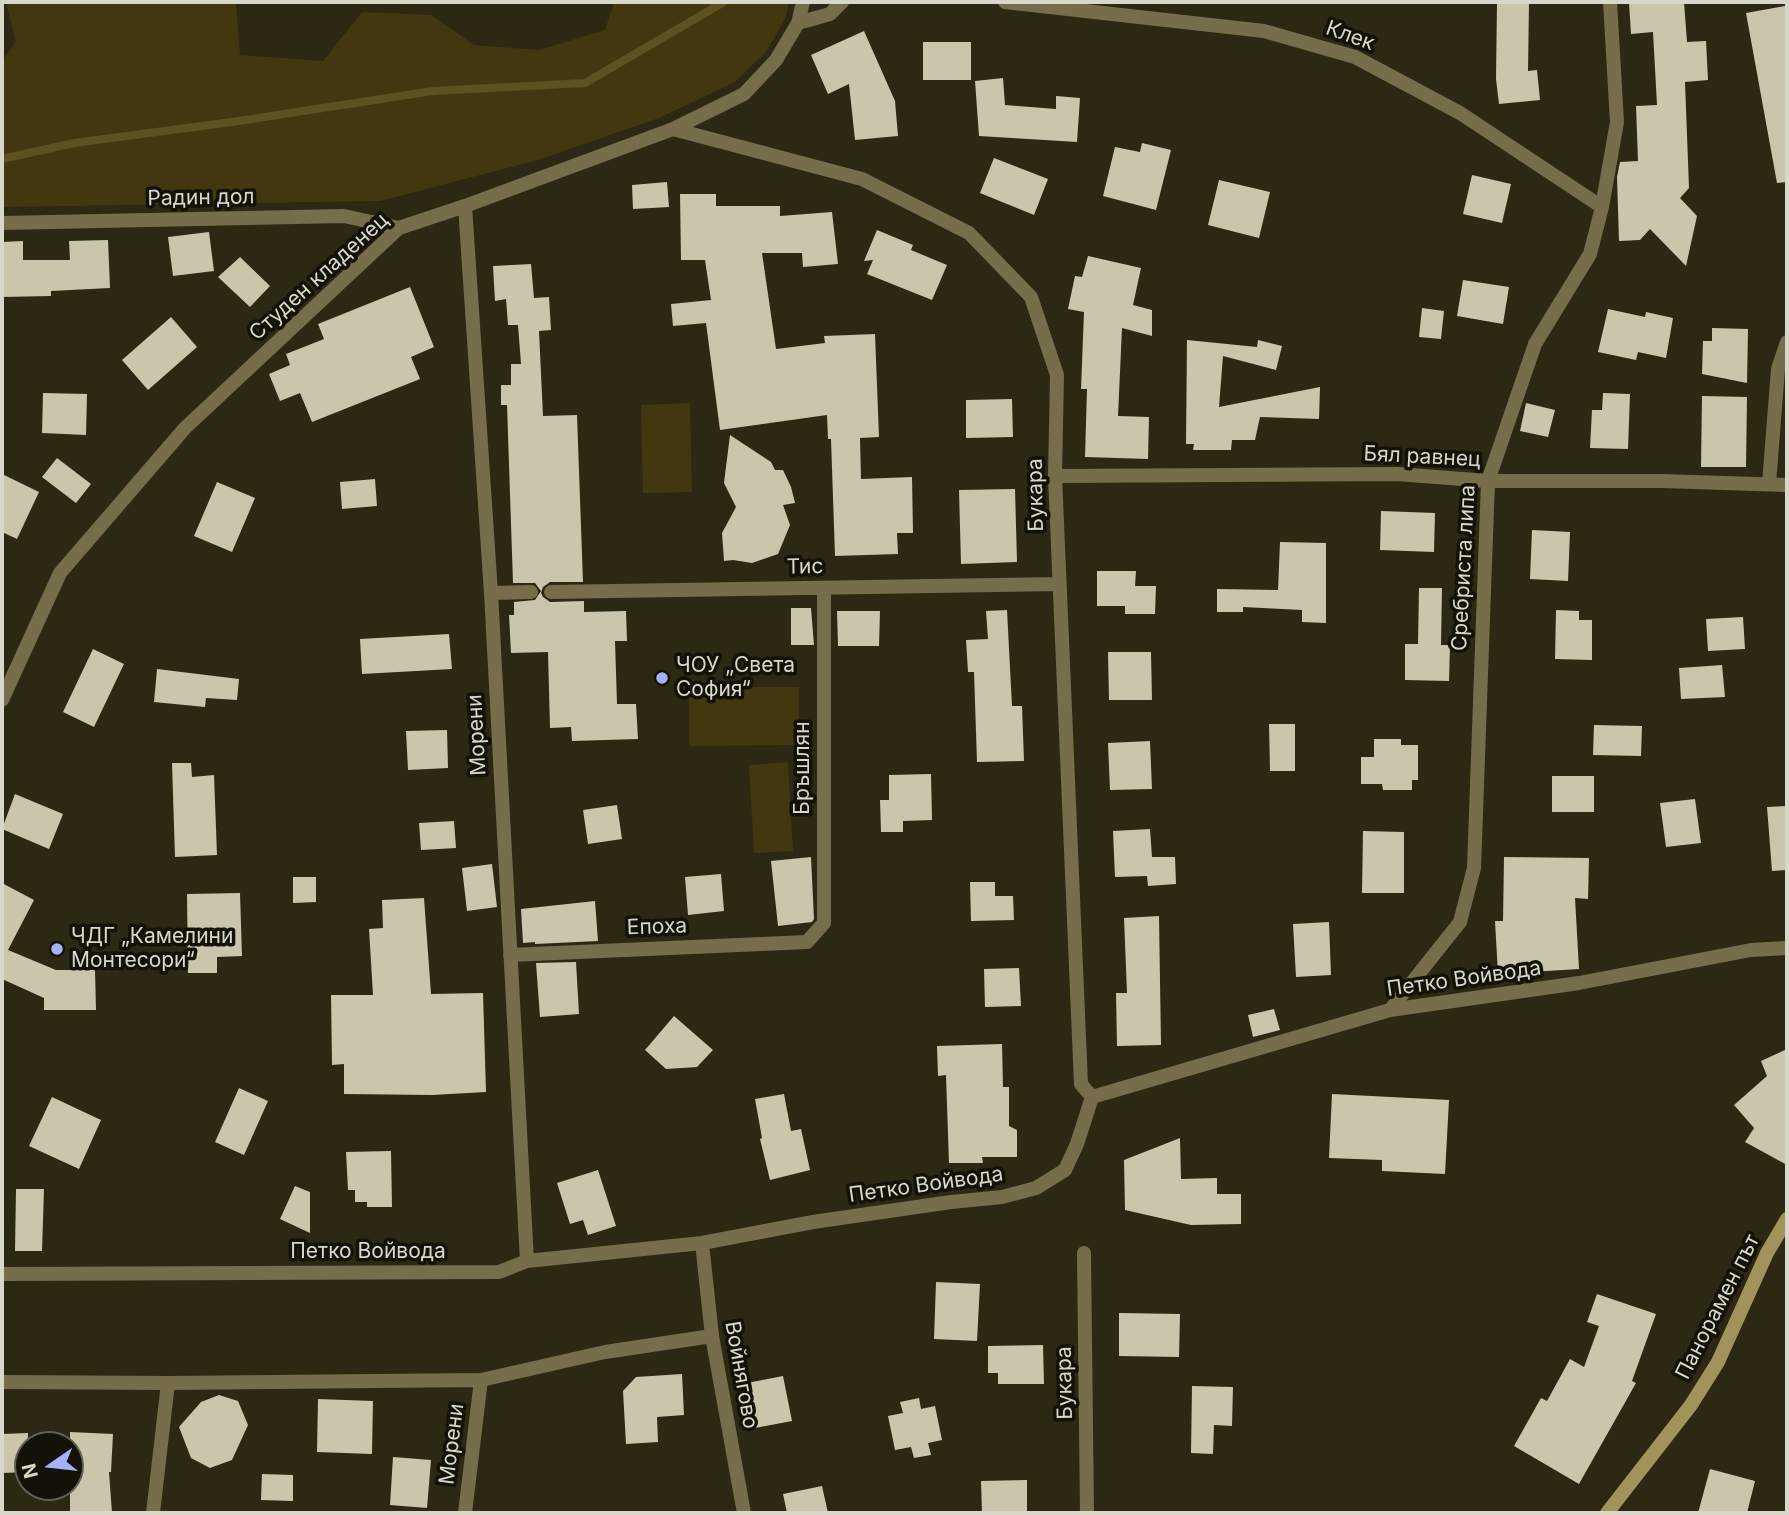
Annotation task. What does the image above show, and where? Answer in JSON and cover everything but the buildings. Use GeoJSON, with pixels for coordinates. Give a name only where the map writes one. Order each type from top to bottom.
{"type":"FeatureCollection","features":[{"type":"Feature","properties":{"kind":"main road","name":"Панорамен път"},"geometry":{"type":"LineString","coordinates":[[1606,1513],[1691,1405],[1718,1362],[1767,1253],[1787,1219]]}},
{"type":"Feature","properties":{"kind":"street","name":"Студен кладенец"},"geometry":{"type":"LineString","coordinates":[[2,700],[60,573],[185,428],[399,228],[673,129],[744,94],[776,60],[798,23],[803,2]]}},
{"type":"Feature","properties":{"kind":"street"},"geometry":{"type":"LineString","coordinates":[[798,23],[830,14],[842,2]]}},
{"type":"Feature","properties":{"kind":"street","name":"Клек"},"geometry":{"type":"LineString","coordinates":[[1005,2],[1264,31],[1355,57],[1460,113],[1602,207]]}},
{"type":"Feature","properties":{"kind":"street","name":"Сребриста липа"},"geometry":{"type":"LineString","coordinates":[[1390,1010],[1460,922],[1474,868],[1488,481],[1535,344],[1590,254],[1602,207],[1617,122],[1610,2]]}},
{"type":"Feature","properties":{"kind":"street","name":"Букара"},"geometry":{"type":"LineString","coordinates":[[673,129],[862,179],[969,233],[1031,297],[1057,375],[1055,476],[1081,1084],[1092,1097]]}},
{"type":"Feature","properties":{"kind":"street","name":"Морени"},"geometry":{"type":"LineString","coordinates":[[465,206],[491,593],[527,1261]]}},
{"type":"Feature","properties":{"kind":"street","name":"Радин дол"},"geometry":{"type":"LineString","coordinates":[[2,223],[344,216],[399,228]]}},
{"type":"Feature","properties":{"kind":"street"},"geometry":{"type":"LineString","coordinates":[[1769,484],[1779,369],[1787,342]]}},
{"type":"Feature","properties":{"kind":"street","name":"Бял равнец"},"geometry":{"type":"LineString","coordinates":[[1055,476],[1397,474],[1488,481],[1662,481],[1787,485]]}},
{"type":"Feature","properties":{"kind":"street","name":"Тис"},"geometry":{"type":"LineString","coordinates":[[551,592],[1059,584]]}},
{"type":"Feature","properties":{"kind":"street","name":"Бръшлян"},"geometry":{"type":"LineString","coordinates":[[807,942],[824,923],[824,588]]}},
{"type":"Feature","properties":{"kind":"street"},"geometry":{"type":"LineString","coordinates":[[491,593],[531,592]]}},
{"type":"Feature","properties":{"kind":"street","name":"Епоха"},"geometry":{"type":"LineString","coordinates":[[510,955],[807,942]]}},
{"type":"Feature","properties":{"kind":"street","name":"Петко Войвода"},"geometry":{"type":"LineString","coordinates":[[2,1274],[499,1272],[527,1261],[702,1242],[813,1222],[1002,1197],[1036,1188],[1065,1170],[1077,1144],[1092,1097],[1390,1010],[1579,983],[1751,950],[1787,948]]}},
{"type":"Feature","properties":{"kind":"street","name":"Войнягово"},"geometry":{"type":"LineString","coordinates":[[702,1242],[712,1336],[744,1513]]}},
{"type":"Feature","properties":{"kind":"street","name":"Букара"},"geometry":{"type":"LineString","coordinates":[[1084,1253],[1087,1513]]}},
{"type":"Feature","properties":{"kind":"street"},"geometry":{"type":"LineString","coordinates":[[2,1382],[481,1380],[605,1352],[712,1336]]}},
{"type":"Feature","properties":{"kind":"street","name":"Морени"},"geometry":{"type":"LineString","coordinates":[[465,1513],[481,1380]]}},
{"type":"Feature","properties":{"kind":"street"},"geometry":{"type":"LineString","coordinates":[[153,1513],[168,1383]]}},
{"type":"Feature","properties":{"kind":"shaded area"},"geometry":{"type":"Polygon","coordinates":[[[6,2],[236,2],[240,55],[323,61],[362,12],[431,15],[474,45],[539,50],[605,30],[614,2],[789,2],[786,17],[766,52],[735,82],[659,118],[538,160],[380,201],[2,207],[2,61],[16,42],[6,2]]]}},
{"type":"Feature","properties":{"kind":"shaded area"},"geometry":{"type":"Polygon","coordinates":[[[690,403],[692,492],[643,493],[641,405],[690,403]]]}},
{"type":"Feature","properties":{"kind":"shaded area"},"geometry":{"type":"Polygon","coordinates":[[[689,687],[799,687],[799,745],[689,746],[689,687]]]}},
{"type":"Feature","properties":{"kind":"shaded area"},"geometry":{"type":"Polygon","coordinates":[[[788,762],[793,851],[754,853],[749,765],[788,762]]]}},
{"type":"Feature","properties":{"kind":"waterway"},"geometry":{"type":"LineString","coordinates":[[2,159],[74,143],[433,91],[585,83],[724,2]]}},
{"type":"Feature","properties":{"kind":"place","name":"ЧОУ „Света София“"},"geometry":{"type":"Point","coordinates":[662,678]}},
{"type":"Feature","properties":{"kind":"place","name":"ЧДГ „Камелини Монтесори“"},"geometry":{"type":"Point","coordinates":[57,949]}}]}
